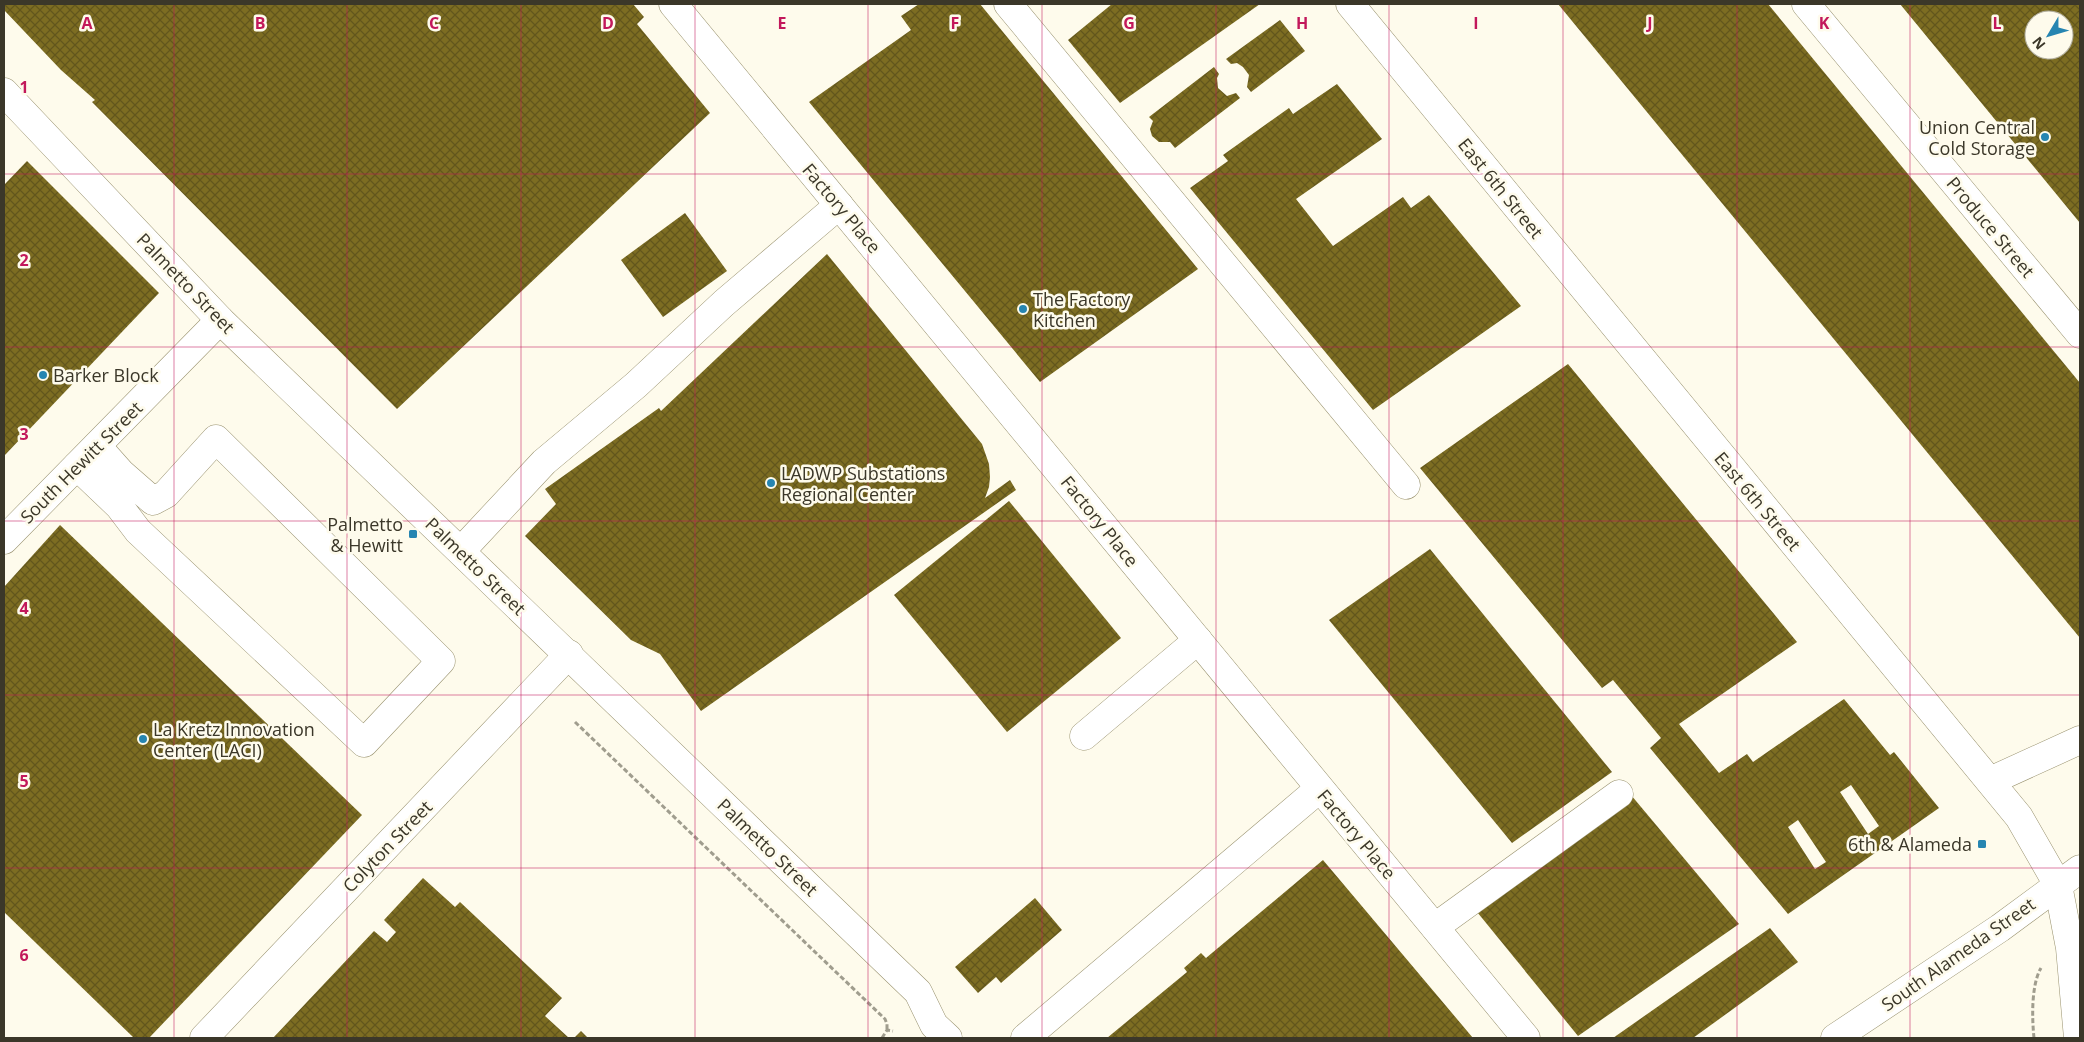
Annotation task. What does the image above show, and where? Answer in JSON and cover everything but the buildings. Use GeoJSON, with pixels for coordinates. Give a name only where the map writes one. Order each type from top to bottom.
{"type":"FeatureCollection","features":[{"type":"Feature","properties":{"kind":"street","name":"Factory Place"},"geometry":{"type":"LineString","coordinates":[[673,4],[1526,1038]]}},
{"type":"Feature","properties":{"kind":"street"},"geometry":{"type":"LineString","coordinates":[[1008,4],[1406,485]]}},
{"type":"Feature","properties":{"kind":"street","name":"East 6th Street"},"geometry":{"type":"LineString","coordinates":[[1350,4],[2019,817],[2058,885],[2070,948],[2078,1038]]}},
{"type":"Feature","properties":{"kind":"street","name":"Produce Street"},"geometry":{"type":"LineString","coordinates":[[1806,4],[2080,334]]}},
{"type":"Feature","properties":{"kind":"street","name":"Palmetto Street"},"geometry":{"type":"LineString","coordinates":[[4,92],[220,320],[918,992],[934,1034]]}},
{"type":"Feature","properties":{"kind":"street"},"geometry":{"type":"LineString","coordinates":[[461,551],[544,462],[636,385],[724,303],[839,205]]}},
{"type":"Feature","properties":{"kind":"street","name":"South Hewitt Street"},"geometry":{"type":"LineString","coordinates":[[4,540],[220,320]]}},
{"type":"Feature","properties":{"kind":"street"},"geometry":{"type":"LineString","coordinates":[[77,466],[119,506],[138,531],[364,744],[441,661],[216,439],[166,494],[153,501],[122,473],[97,446]]}},
{"type":"Feature","properties":{"kind":"street"},"geometry":{"type":"LineString","coordinates":[[1084,736],[1198,640]]}},
{"type":"Feature","properties":{"kind":"street","name":"Colyton Street"},"geometry":{"type":"LineString","coordinates":[[204,1038],[569,654]]}},
{"type":"Feature","properties":{"kind":"street"},"geometry":{"type":"LineString","coordinates":[[1990,782],[2080,740]]}},
{"type":"Feature","properties":{"kind":"street"},"geometry":{"type":"LineString","coordinates":[[1025,1038],[1319,789]]}},
{"type":"Feature","properties":{"kind":"street"},"geometry":{"type":"LineString","coordinates":[[1435,927],[1619,794]]}},
{"type":"Feature","properties":{"kind":"street","name":"South Alameda Street"},"geometry":{"type":"LineString","coordinates":[[1835,1038],[2000,928],[2080,869]]}},
{"type":"Feature","properties":{"kind":"path"},"geometry":{"type":"LineString","coordinates":[[575,722],[885,1019],[887,1030],[882,1038]]}},
{"type":"Feature","properties":{"kind":"path"},"geometry":{"type":"LineString","coordinates":[[887,1030],[893,1031]]}},
{"type":"Feature","properties":{"kind":"place","name":"Union Central Cold Storage"},"geometry":{"type":"Point","coordinates":[2045,137]}},
{"type":"Feature","properties":{"kind":"place","name":"The Factory Kitchen"},"geometry":{"type":"Point","coordinates":[1023,309]}},
{"type":"Feature","properties":{"kind":"place","name":"Barker Block"},"geometry":{"type":"Point","coordinates":[43,375]}},
{"type":"Feature","properties":{"kind":"place","name":"LADWP Substations Regional Center"},"geometry":{"type":"Point","coordinates":[771,483]}},
{"type":"Feature","properties":{"kind":"place","name":"Palmetto & Hewitt"},"geometry":{"type":"Point","coordinates":[413,534]}},
{"type":"Feature","properties":{"kind":"place","name":"La Kretz Innovation Center (LACI)"},"geometry":{"type":"Point","coordinates":[143,739]}},
{"type":"Feature","properties":{"kind":"place","name":"6th & Alameda"},"geometry":{"type":"Point","coordinates":[1982,844]}}]}
